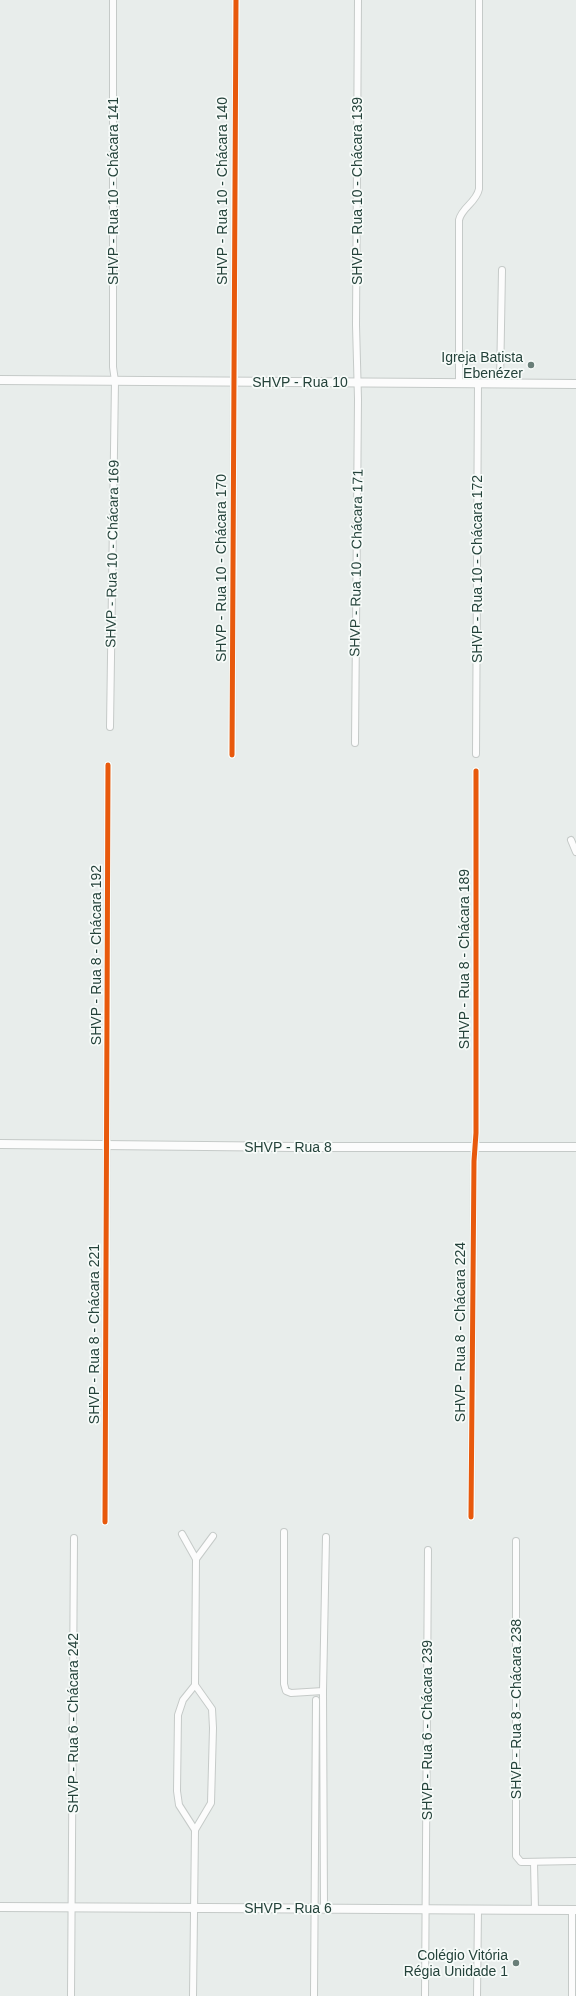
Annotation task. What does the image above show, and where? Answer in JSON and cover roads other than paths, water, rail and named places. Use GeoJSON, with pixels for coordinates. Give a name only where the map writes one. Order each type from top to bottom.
{"type":"FeatureCollection","features":[{"type":"Feature","properties":{"kind":"street","name":"SHVP - Rua 10 - Chácara 141"},"geometry":{"type":"LineString","coordinates":[[113,0],[113,367],[115,381]]}},
{"type":"Feature","properties":{"kind":"street","name":"SHVP - Rua 10 - Chácara 140"},"geometry":{"type":"LineString","coordinates":[[233,382],[236,0]]}},
{"type":"Feature","properties":{"kind":"street","name":"SHVP - Rua 10 - Chácara 139"},"geometry":{"type":"LineString","coordinates":[[357,382],[358,0]]}},
{"type":"Feature","properties":{"kind":"street"},"geometry":{"type":"LineString","coordinates":[[459,383],[459,220],[462,212],[476,199],[479,189],[479,0]]}},
{"type":"Feature","properties":{"kind":"street"},"geometry":{"type":"LineString","coordinates":[[500,383],[502,270]]}},
{"type":"Feature","properties":{"kind":"street","name":"SHVP - Rua 10"},"geometry":{"type":"LineString","coordinates":[[0,380],[576,384]]}},
{"type":"Feature","properties":{"kind":"street","name":"SHVP - Rua 10 - Chácara 169"},"geometry":{"type":"LineString","coordinates":[[110,727],[115,381]]}},
{"type":"Feature","properties":{"kind":"street","name":"SHVP - Rua 10 - Chácara 170"},"geometry":{"type":"LineString","coordinates":[[232,755],[233,382]]}},
{"type":"Feature","properties":{"kind":"street","name":"SHVP - Rua 10 - Chácara 171"},"geometry":{"type":"LineString","coordinates":[[355,743],[357,382]]}},
{"type":"Feature","properties":{"kind":"street","name":"SHVP - Rua 10 - Chácara 172"},"geometry":{"type":"LineString","coordinates":[[476,754],[478,383]]}},
{"type":"Feature","properties":{"kind":"street","name":"SHVP - Rua 8 - Chácara 192"},"geometry":{"type":"LineString","coordinates":[[108,765],[108,1145]]}},
{"type":"Feature","properties":{"kind":"street","name":"SHVP - Rua 8 - Chácara 189"},"geometry":{"type":"LineString","coordinates":[[474,1147],[476,1134],[476,771]]}},
{"type":"Feature","properties":{"kind":"street"},"geometry":{"type":"LineString","coordinates":[[571,840],[576,852]]}},
{"type":"Feature","properties":{"kind":"street","name":"SHVP - Rua 8"},"geometry":{"type":"LineString","coordinates":[[0,1144],[576,1147]]}},
{"type":"Feature","properties":{"kind":"street","name":"SHVP - Rua 8 - Chácara 221"},"geometry":{"type":"LineString","coordinates":[[105,1522],[108,1145]]}},
{"type":"Feature","properties":{"kind":"street","name":"SHVP - Rua 8 - Chácara 224"},"geometry":{"type":"LineString","coordinates":[[471,1517],[474,1147]]}},
{"type":"Feature","properties":{"kind":"street"},"geometry":{"type":"LineString","coordinates":[[284,1532],[284,1684],[286,1691],[291,1693],[323,1691]]}},
{"type":"Feature","properties":{"kind":"street"},"geometry":{"type":"LineString","coordinates":[[182,1534],[196,1559],[195,1685],[212,1709],[213,1728],[211,1803],[195,1830],[193,1996]]}},
{"type":"Feature","properties":{"kind":"street"},"geometry":{"type":"LineString","coordinates":[[196,1559],[213,1536]]}},
{"type":"Feature","properties":{"kind":"street"},"geometry":{"type":"LineString","coordinates":[[314,1996],[320,1908],[326,1537]]}},
{"type":"Feature","properties":{"kind":"street","name":"SHVP - Rua 6 - Chácara 242"},"geometry":{"type":"LineString","coordinates":[[71,1996],[74,1538]]}},
{"type":"Feature","properties":{"kind":"street","name":"SHVP - Rua 8 - Chácara 238"},"geometry":{"type":"LineString","coordinates":[[516,1541],[516,1856],[521,1862],[576,1861]]}},
{"type":"Feature","properties":{"kind":"street","name":"SHVP - Rua 6 - Chácara 239"},"geometry":{"type":"LineString","coordinates":[[425,1996],[428,1550]]}},
{"type":"Feature","properties":{"kind":"street"},"geometry":{"type":"LineString","coordinates":[[195,1685],[183,1700],[178,1714],[177,1791],[179,1805],[195,1830]]}},
{"type":"Feature","properties":{"kind":"street"},"geometry":{"type":"LineString","coordinates":[[316,1700],[320,1908]]}},
{"type":"Feature","properties":{"kind":"street"},"geometry":{"type":"LineString","coordinates":[[534,1862],[535,1910]]}},
{"type":"Feature","properties":{"kind":"street","name":"SHVP - Rua 6"},"geometry":{"type":"LineString","coordinates":[[0,1907],[574,1910]]}},
{"type":"Feature","properties":{"kind":"street"},"geometry":{"type":"LineString","coordinates":[[477,1996],[478,1910]]}},
{"type":"Feature","properties":{"kind":"street"},"geometry":{"type":"LineString","coordinates":[[572,1996],[574,1910]]}},
{"type":"Feature","properties":{"kind":"place","name":"Igreja Batista Ebenézer"},"geometry":{"type":"Point","coordinates":[531,365]}},
{"type":"Feature","properties":{"kind":"place","name":"Colégio Vitória Régia Unidade 1"},"geometry":{"type":"Point","coordinates":[516,1963]}}]}
